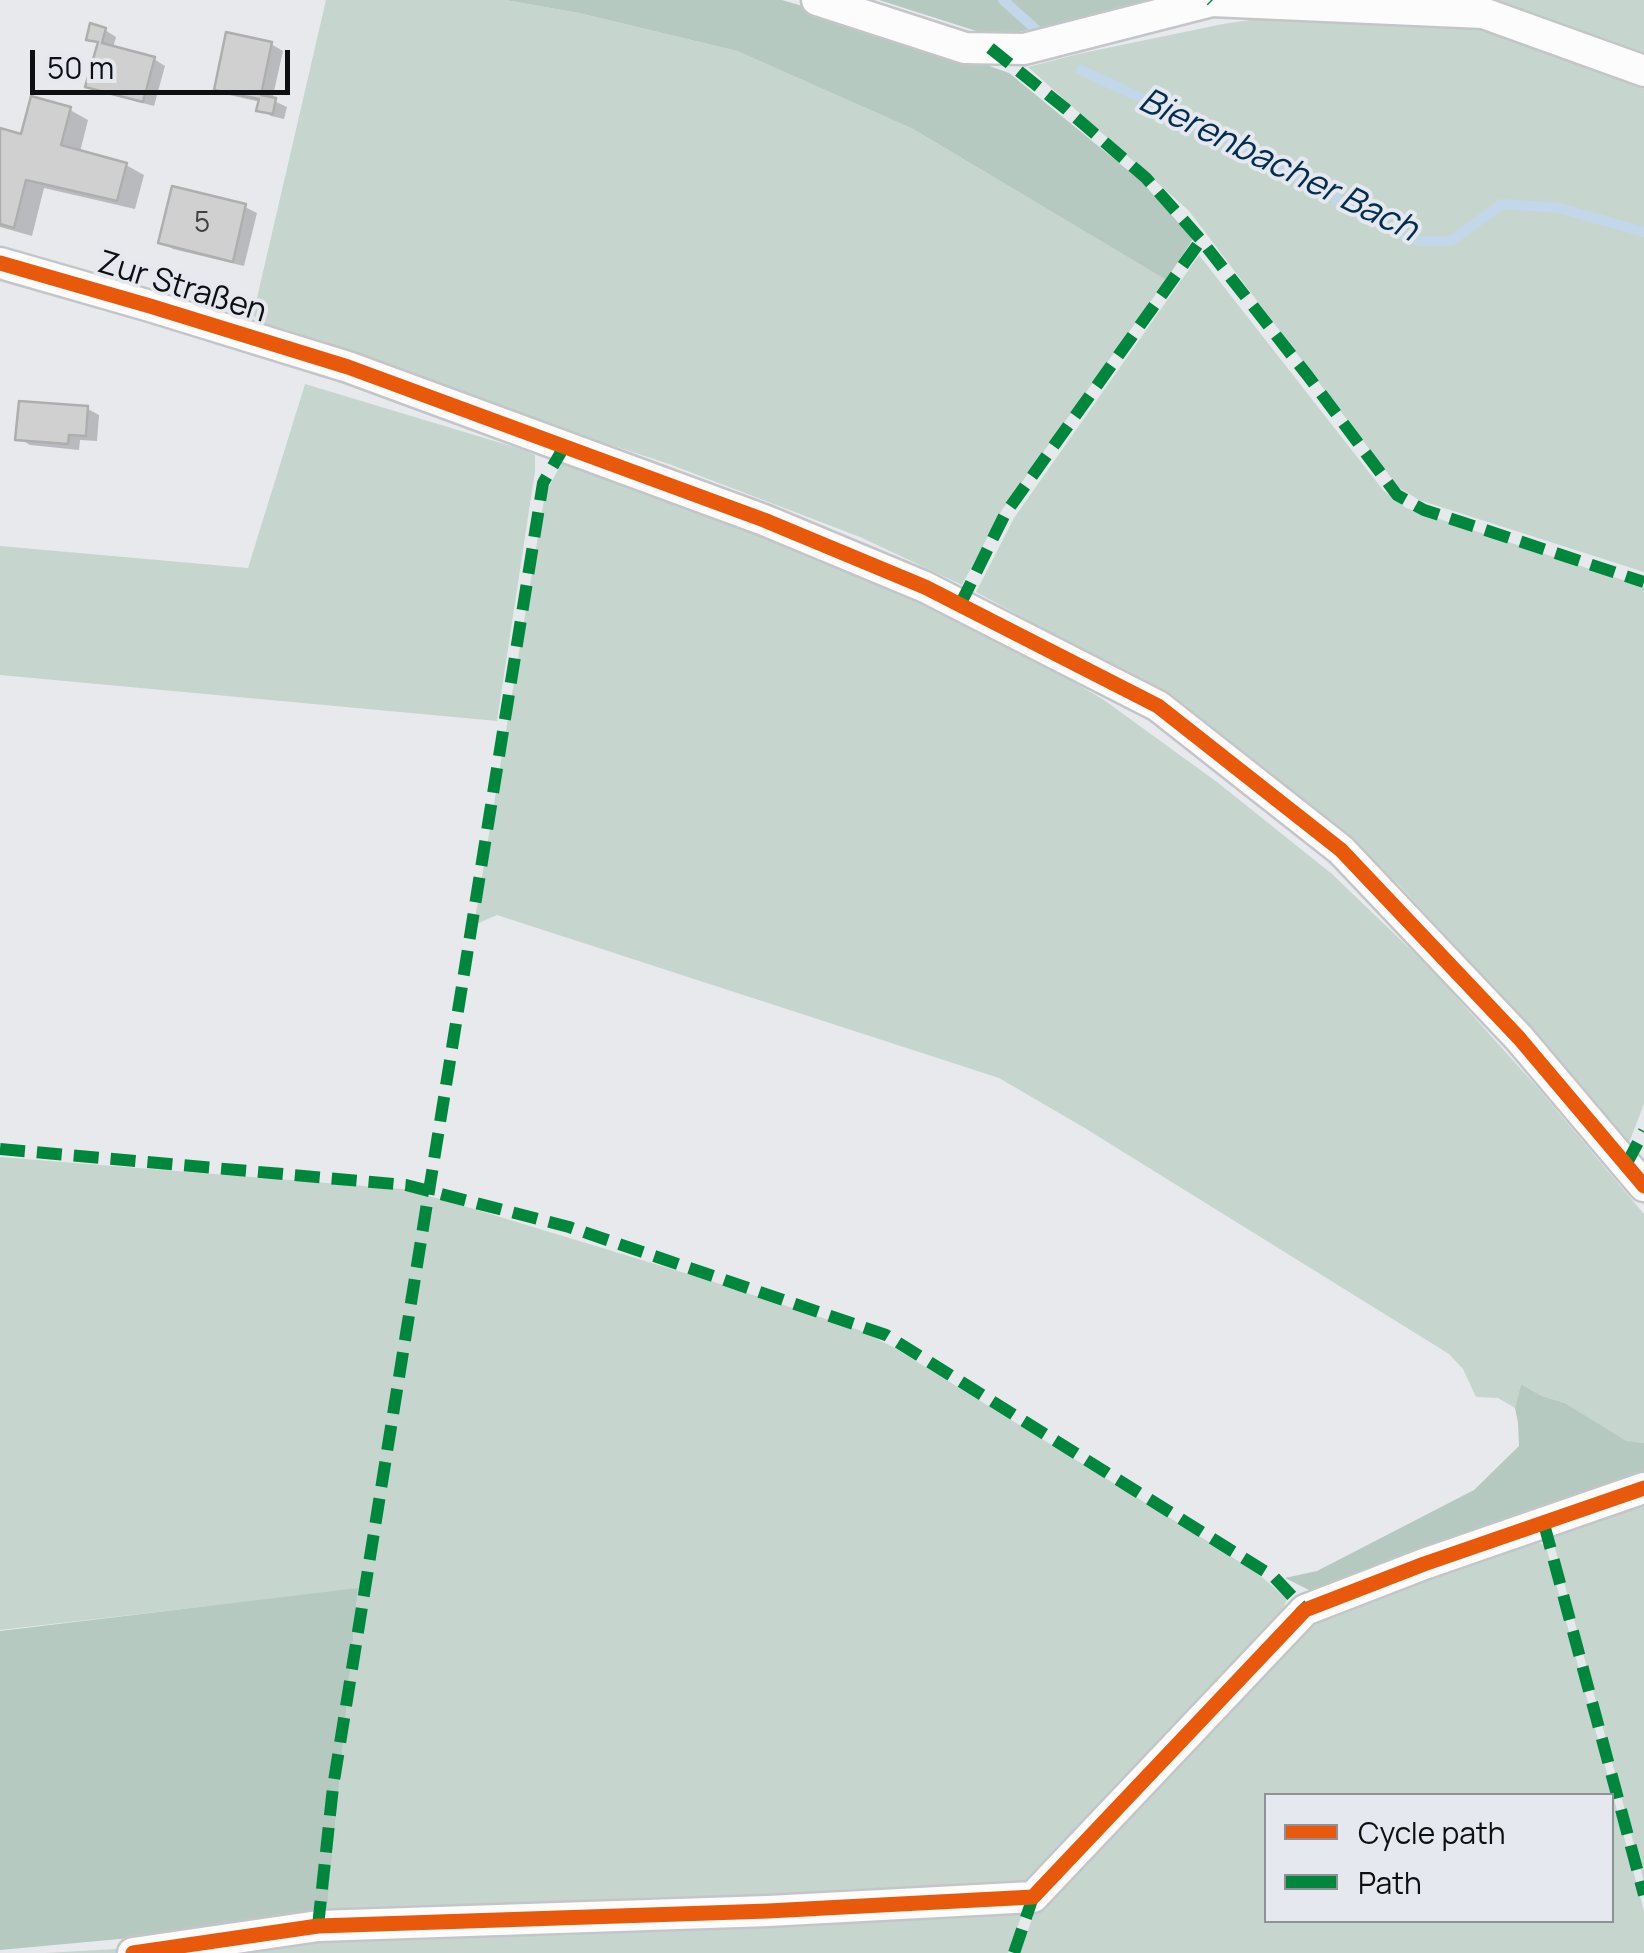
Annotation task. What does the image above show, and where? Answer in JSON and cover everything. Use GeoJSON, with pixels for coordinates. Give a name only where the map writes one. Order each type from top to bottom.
{"type":"FeatureCollection","features":[{"type":"Feature","properties":{"kind":"street"},"geometry":{"type":"LineString","coordinates":[[818,0],[965,48],[1024,49],[1212,1],[1483,13],[1644,71]]}},
{"type":"Feature","properties":{"kind":"street","name":"Zur Straßen"},"geometry":{"type":"LineString","coordinates":[[0,264],[348,367],[764,520],[926,587],[1158,706],[1341,850],[1519,1038],[1644,1186]]}},
{"type":"Feature","properties":{"kind":"street"},"geometry":{"type":"LineString","coordinates":[[133,1953],[318,1926],[768,1911],[1032,1897],[1305,1610],[1644,1488]]}},
{"type":"Feature","properties":{"kind":"shaded area"},"geometry":{"type":"Polygon","coordinates":[[[326,0],[505,0],[579,13],[737,51],[913,129],[1166,280],[1002,510],[962,585],[860,537],[669,464],[266,332],[253,315],[326,0]]]}},
{"type":"Feature","properties":{"kind":"shaded area"},"geometry":{"type":"Polygon","coordinates":[[[1483,0],[1644,0],[1644,61],[1483,0]]]}},
{"type":"Feature","properties":{"kind":"shaded area"},"geometry":{"type":"Polygon","coordinates":[[[1289,14],[1431,20],[1487,31],[1579,60],[1644,89],[1644,572],[1419,500],[1398,487],[1189,211],[1028,67],[1223,24],[1289,14]]]}},
{"type":"Feature","properties":{"kind":"shaded area"},"geometry":{"type":"Polygon","coordinates":[[[1199,255],[1383,490],[1406,508],[1644,587],[1644,1104],[1629,1143],[1396,882],[1161,693],[976,592],[1014,518],[1199,255]]]}},
{"type":"Feature","properties":{"kind":"shaded area"},"geometry":{"type":"Polygon","coordinates":[[[305,384],[535,455],[497,721],[0,675],[0,546],[248,568],[305,384]]]}},
{"type":"Feature","properties":{"kind":"shaded area"},"geometry":{"type":"Polygon","coordinates":[[[569,462],[738,524],[978,625],[1104,700],[1217,782],[1332,874],[1429,967],[1644,1214],[1644,1443],[1626,1442],[1565,1403],[1521,1384],[1515,1408],[1498,1398],[1476,1397],[1463,1369],[1449,1354],[999,1078],[497,915],[474,925],[545,494],[561,464],[569,462]]]}},
{"type":"Feature","properties":{"kind":"shaded area"},"geometry":{"type":"Polygon","coordinates":[[[0,1157],[403,1189],[711,1281],[859,1330],[893,1347],[1217,1547],[1287,1599],[1281,1614],[1050,1865],[1027,1880],[993,1890],[326,1920],[358,1589],[0,1630],[0,1157]]]}},
{"type":"Feature","properties":{"kind":"shaded area"},"geometry":{"type":"Polygon","coordinates":[[[1644,1497],[1644,1882],[1550,1529],[1644,1497]]]}},
{"type":"Feature","properties":{"kind":"shaded area"},"geometry":{"type":"Polygon","coordinates":[[[1529,1538],[1546,1546],[1612,1793],[1264,1793],[1264,1923],[1614,1923],[1614,1799],[1644,1911],[1644,1953],[1020,1953],[1034,1913],[1291,1635],[1331,1610],[1529,1538]]]}},
{"type":"Feature","properties":{"kind":"shaded area"},"geometry":{"type":"Polygon","coordinates":[[[1023,1912],[1008,1953],[45,1953],[380,1934],[1023,1912]]]}},
{"type":"Feature","properties":{"kind":"green space"},"geometry":{"type":"Polygon","coordinates":[[[505,0],[782,0],[917,40],[1009,73],[1141,181],[1193,239],[1166,280],[913,129],[737,51],[579,13],[505,0]]]}},
{"type":"Feature","properties":{"kind":"green space"},"geometry":{"type":"Polygon","coordinates":[[[879,0],[1169,0],[995,37],[879,0]]]}},
{"type":"Feature","properties":{"kind":"green space"},"geometry":{"type":"Polygon","coordinates":[[[1521,1384],[1565,1403],[1626,1441],[1644,1443],[1644,1473],[1337,1584],[1311,1591],[1285,1578],[1317,1571],[1474,1490],[1519,1446],[1515,1408],[1521,1384]]]}},
{"type":"Feature","properties":{"kind":"green space"},"geometry":{"type":"Polygon","coordinates":[[[358,1588],[326,1920],[0,1950],[0,1631],[358,1588]]]}},
{"type":"Feature","properties":{"kind":"building"},"geometry":{"type":"Polygon","coordinates":[[[90,23],[106,28],[102,43],[155,57],[143,102],[85,87],[98,42],[86,40],[90,23]]]}},
{"type":"Feature","properties":{"kind":"building"},"geometry":{"type":"Polygon","coordinates":[[[226,32],[272,42],[261,95],[276,98],[273,114],[256,111],[259,99],[214,90],[226,32]]]}},
{"type":"Feature","properties":{"kind":"building"},"geometry":{"type":"Polygon","coordinates":[[[31,96],[71,107],[61,145],[127,163],[117,201],[26,180],[14,228],[0,224],[0,128],[21,134],[31,96]]]}},
{"type":"Feature","properties":{"kind":"building"},"geometry":{"type":"Polygon","coordinates":[[[172,186],[246,204],[233,262],[158,243],[172,186]]]}},
{"type":"Feature","properties":{"kind":"building"},"geometry":{"type":"Polygon","coordinates":[[[19,401],[88,406],[86,436],[69,435],[68,444],[15,440],[19,401]]]}},
{"type":"Feature","properties":{"kind":"waterway","name":"Bierenbacher Bach"},"geometry":{"type":"LineString","coordinates":[[1003,0],[1041,34]]}},
{"type":"Feature","properties":{"kind":"waterway","name":"Bierenbacher Bach"},"geometry":{"type":"LineString","coordinates":[[1081,70],[1223,136],[1419,241],[1451,241],[1502,204],[1559,208],[1644,232]]}},
{"type":"Feature","properties":{"kind":"marked path"},"geometry":{"type":"LineString","coordinates":[[990,48],[1146,178],[1201,240],[1397,495],[1424,510],[1644,582]]}},
{"type":"Feature","properties":{"kind":"marked path"},"geometry":{"type":"LineString","coordinates":[[960,605],[1005,514],[1201,240]]}},
{"type":"Feature","properties":{"kind":"marked path"},"geometry":{"type":"LineString","coordinates":[[318,1926],[333,1787],[543,483],[564,447]]}},
{"type":"Feature","properties":{"kind":"marked path"},"geometry":{"type":"LineString","coordinates":[[1626,1165],[1644,1131]]}},
{"type":"Feature","properties":{"kind":"marked path"},"geometry":{"type":"LineString","coordinates":[[0,1149],[406,1185],[569,1227],[886,1335],[1274,1577],[1305,1610]]}},
{"type":"Feature","properties":{"kind":"marked path"},"geometry":{"type":"LineString","coordinates":[[1544,1524],[1644,1895]]}},
{"type":"Feature","properties":{"kind":"marked path"},"geometry":{"type":"LineString","coordinates":[[1014,1953],[1033,1897]]}},
{"type":"Feature","properties":{"kind":"cycle path"},"geometry":{"type":"LineString","coordinates":[[0,263],[348,367],[764,520],[925,587],[1158,706],[1341,850],[1519,1038],[1644,1186]]}},
{"type":"Feature","properties":{"kind":"cycle path"},"geometry":{"type":"LineString","coordinates":[[133,1953],[318,1926],[768,1911],[1033,1897],[1305,1610],[1644,1488]]}}]}
